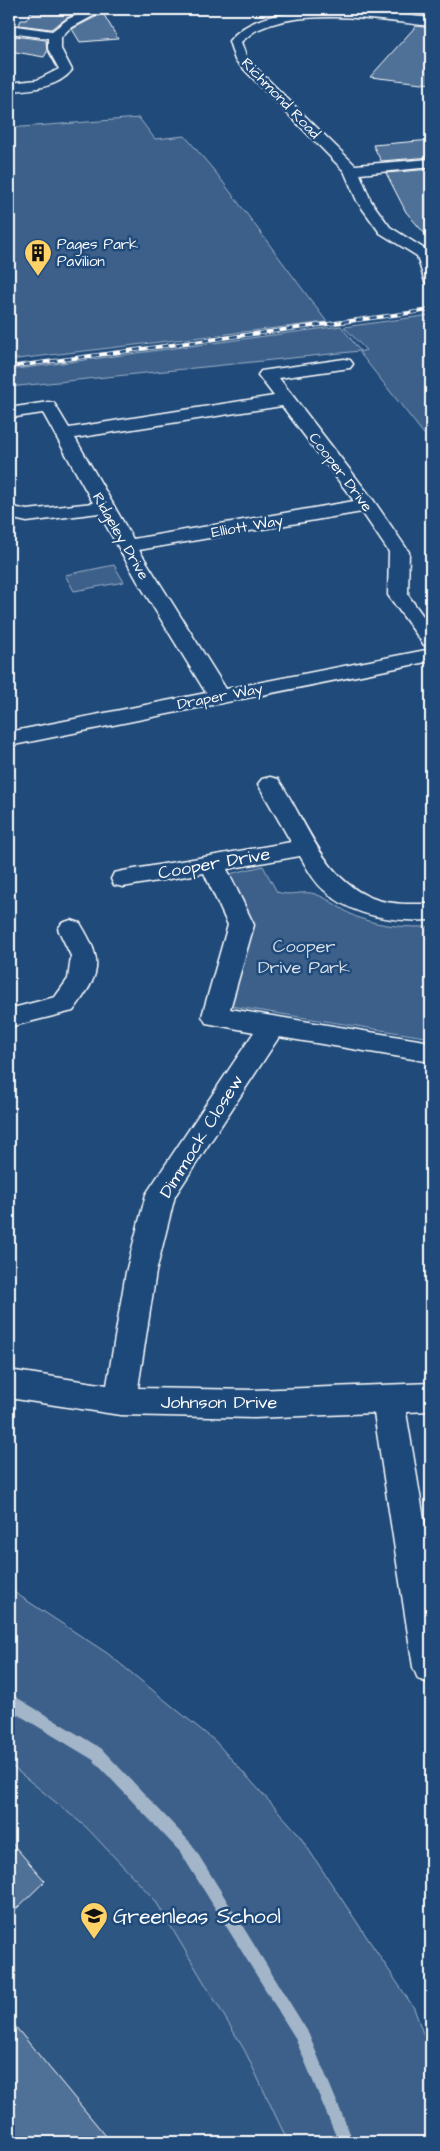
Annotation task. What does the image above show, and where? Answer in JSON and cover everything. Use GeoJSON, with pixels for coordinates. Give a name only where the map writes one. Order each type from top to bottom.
{"type":"FeatureCollection","features":[{"type":"Feature","properties":{"kind":"street"},"geometry":{"type":"LineString","coordinates":[[9,87],[29,86],[54,80],[66,70],[52,44],[54,35],[62,27],[100,9]]}},
{"type":"Feature","properties":{"kind":"street","name":"Richmond Road"},"geometry":{"type":"LineString","coordinates":[[431,22],[337,11],[301,13],[266,19],[243,30],[235,41],[241,60],[351,170],[364,201],[385,230],[428,253],[431,279]]}},
{"type":"Feature","properties":{"kind":"street"},"geometry":{"type":"LineString","coordinates":[[9,29],[54,35]]}},
{"type":"Feature","properties":{"kind":"street"},"geometry":{"type":"LineString","coordinates":[[351,170],[431,163]]}},
{"type":"Feature","properties":{"kind":"street","name":"Cooper Drive"},"geometry":{"type":"LineString","coordinates":[[344,364],[267,375],[367,505],[399,552],[398,595],[431,641]]}},
{"type":"Feature","properties":{"kind":"street"},"geometry":{"type":"LineString","coordinates":[[65,434],[286,400]]}},
{"type":"Feature","properties":{"kind":"street","name":"Ridgeley Drive"},"geometry":{"type":"LineString","coordinates":[[9,413],[48,407],[127,546],[219,696]]}},
{"type":"Feature","properties":{"kind":"street","name":"Elliott Way"},"geometry":{"type":"LineString","coordinates":[[127,546],[367,505]]}},
{"type":"Feature","properties":{"kind":"street"},"geometry":{"type":"LineString","coordinates":[[9,512],[27,516],[104,507]]}},
{"type":"Feature","properties":{"kind":"street","name":"Draper Way"},"geometry":{"type":"LineString","coordinates":[[9,739],[431,655]]}},
{"type":"Feature","properties":{"kind":"street"},"geometry":{"type":"LineString","coordinates":[[270,784],[306,847],[332,884],[356,901],[377,910],[407,913],[431,912]]}},
{"type":"Feature","properties":{"kind":"street","name":"Cooper Drive"},"geometry":{"type":"LineString","coordinates":[[123,879],[306,847]]}},
{"type":"Feature","properties":{"kind":"street"},"geometry":{"type":"LineString","coordinates":[[212,864],[241,925],[215,1016],[431,1052]]}},
{"type":"Feature","properties":{"kind":"street"},"geometry":{"type":"LineString","coordinates":[[9,1018],[64,1004],[82,981],[84,956],[71,929]]}},
{"type":"Feature","properties":{"kind":"street","name":"Dimmock Closew"},"geometry":{"type":"LineString","coordinates":[[120,1401],[141,1272],[161,1194],[272,1026]]}},
{"type":"Feature","properties":{"kind":"street","name":"Johnson Drive"},"geometry":{"type":"LineString","coordinates":[[9,1384],[120,1401],[254,1404],[431,1397]]}},
{"type":"Feature","properties":{"kind":"street"},"geometry":{"type":"LineString","coordinates":[[388,1398],[431,1667]]}},
{"type":"Feature","properties":{"kind":"shaded area","name":"Greenleas School"},"geometry":{"type":"Polygon","coordinates":[[[9,1764],[86,1827],[155,1900],[245,2051],[288,2142],[9,2142],[9,1764]]]}},
{"type":"Feature","properties":{"kind":"green space"},"geometry":{"type":"Polygon","coordinates":[[[139,118],[155,139],[185,136],[217,174],[327,322],[9,360],[9,128],[139,118]]]}},
{"type":"Feature","properties":{"kind":"green space"},"geometry":{"type":"Polygon","coordinates":[[[431,315],[431,443],[359,352],[366,350],[344,327],[431,315]]]}},
{"type":"Feature","properties":{"kind":"green space"},"geometry":{"type":"Polygon","coordinates":[[[341,326],[360,351],[9,387],[9,370],[341,326]]]}},
{"type":"Feature","properties":{"kind":"green space"},"geometry":{"type":"Polygon","coordinates":[[[114,565],[124,582],[74,591],[65,575],[114,565]]]}},
{"type":"Feature","properties":{"kind":"green space","name":"Cooper Drive Park"},"geometry":{"type":"Polygon","coordinates":[[[263,866],[277,892],[315,894],[368,921],[404,927],[431,927],[431,1038],[231,1006],[247,936],[225,875],[263,866]]]}},
{"type":"Feature","properties":{"kind":"green space"},"geometry":{"type":"Polygon","coordinates":[[[9,1589],[107,1653],[215,1741],[297,1832],[414,2008],[431,2056],[431,2142],[288,2142],[245,2051],[155,1900],[86,1827],[9,1764],[9,1589]]]}},
{"type":"Feature","properties":{"kind":"building"},"geometry":{"type":"Polygon","coordinates":[[[31,12],[78,13],[51,29],[19,25],[21,20],[26,20],[31,12]]]}},
{"type":"Feature","properties":{"kind":"building"},"geometry":{"type":"Polygon","coordinates":[[[103,13],[118,39],[80,42],[72,29],[103,13]]]}},
{"type":"Feature","properties":{"kind":"building"},"geometry":{"type":"Polygon","coordinates":[[[416,26],[431,28],[431,84],[370,77],[416,26]]]}},
{"type":"Feature","properties":{"kind":"building"},"geometry":{"type":"Polygon","coordinates":[[[15,36],[46,40],[47,52],[44,57],[10,51],[15,36]]]}},
{"type":"Feature","properties":{"kind":"building"},"geometry":{"type":"Polygon","coordinates":[[[431,140],[431,157],[381,161],[373,145],[431,140]]]}},
{"type":"Feature","properties":{"kind":"building"},"geometry":{"type":"Polygon","coordinates":[[[431,169],[431,241],[406,212],[386,173],[431,169]]]}},
{"type":"Feature","properties":{"kind":"building"},"geometry":{"type":"Polygon","coordinates":[[[9,1840],[45,1881],[9,1916],[9,1840]]]}},
{"type":"Feature","properties":{"kind":"building"},"geometry":{"type":"Polygon","coordinates":[[[9,2019],[111,2142],[9,2142],[9,2019]]]}},
{"type":"Feature","properties":{"kind":"waterway"},"geometry":{"type":"LineString","coordinates":[[9,1701],[97,1754],[186,1848],[301,2034],[346,2142]]}},
{"type":"Feature","properties":{"kind":"railway"},"geometry":{"type":"LineString","coordinates":[[9,367],[431,310]]}},
{"type":"Feature","properties":{"kind":"place","name":"Pages Park Pavilion"},"geometry":{"type":"Point","coordinates":[38,277]}},
{"type":"Feature","properties":{"kind":"place","name":"Greenleas School"},"geometry":{"type":"Point","coordinates":[94,1940]}}]}
